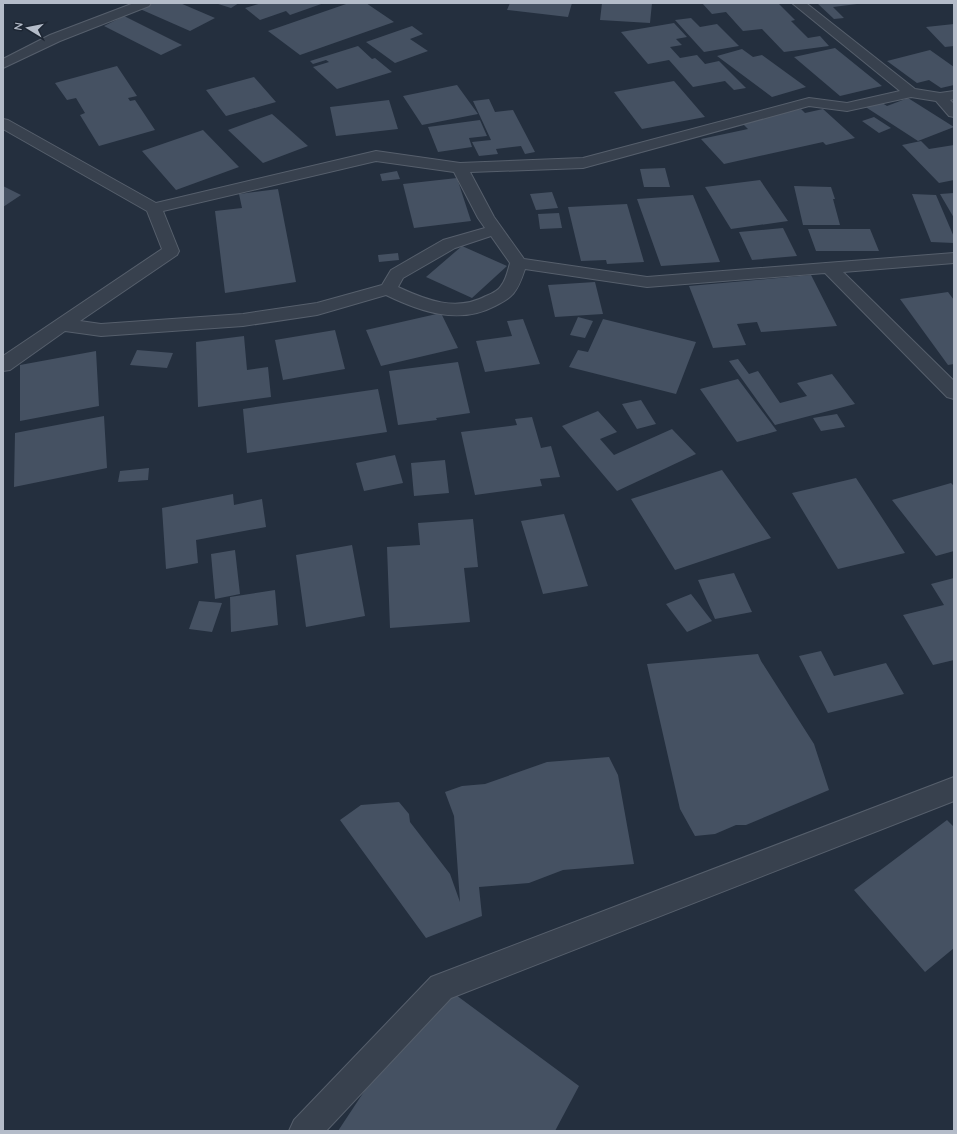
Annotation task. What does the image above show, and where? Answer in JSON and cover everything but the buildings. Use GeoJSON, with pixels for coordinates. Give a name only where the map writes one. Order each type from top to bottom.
{"type":"FeatureCollection","features":[{"type":"Feature","properties":{"kind":"street"},"geometry":{"type":"LineString","coordinates":[[3,64],[55,38],[145,3]]}},
{"type":"Feature","properties":{"kind":"street"},"geometry":{"type":"LineString","coordinates":[[798,3],[911,93]]}},
{"type":"Feature","properties":{"kind":"street"},"geometry":{"type":"LineString","coordinates":[[154,208],[376,156],[460,168],[583,163],[809,102],[846,107],[911,93],[947,96],[954,113]]}},
{"type":"Feature","properties":{"kind":"street"},"geometry":{"type":"LineString","coordinates":[[3,122],[154,208],[170,251],[3,365]]}},
{"type":"Feature","properties":{"kind":"street"},"geometry":{"type":"LineString","coordinates":[[460,168],[486,218],[519,263],[647,282],[830,269],[954,258]]}},
{"type":"Feature","properties":{"kind":"street"},"geometry":{"type":"LineString","coordinates":[[388,289],[397,274],[449,244],[495,230]]}},
{"type":"Feature","properties":{"kind":"street"},"geometry":{"type":"LineString","coordinates":[[61,325],[101,330],[243,320],[317,309],[388,289],[429,307],[448,310],[467,310],[486,305],[508,290],[519,263]]}},
{"type":"Feature","properties":{"kind":"street"},"geometry":{"type":"LineString","coordinates":[[830,269],[954,392]]}},
{"type":"Feature","properties":{"kind":"street"},"geometry":{"type":"LineString","coordinates":[[305,1131],[441,987],[954,789]]}}]}
